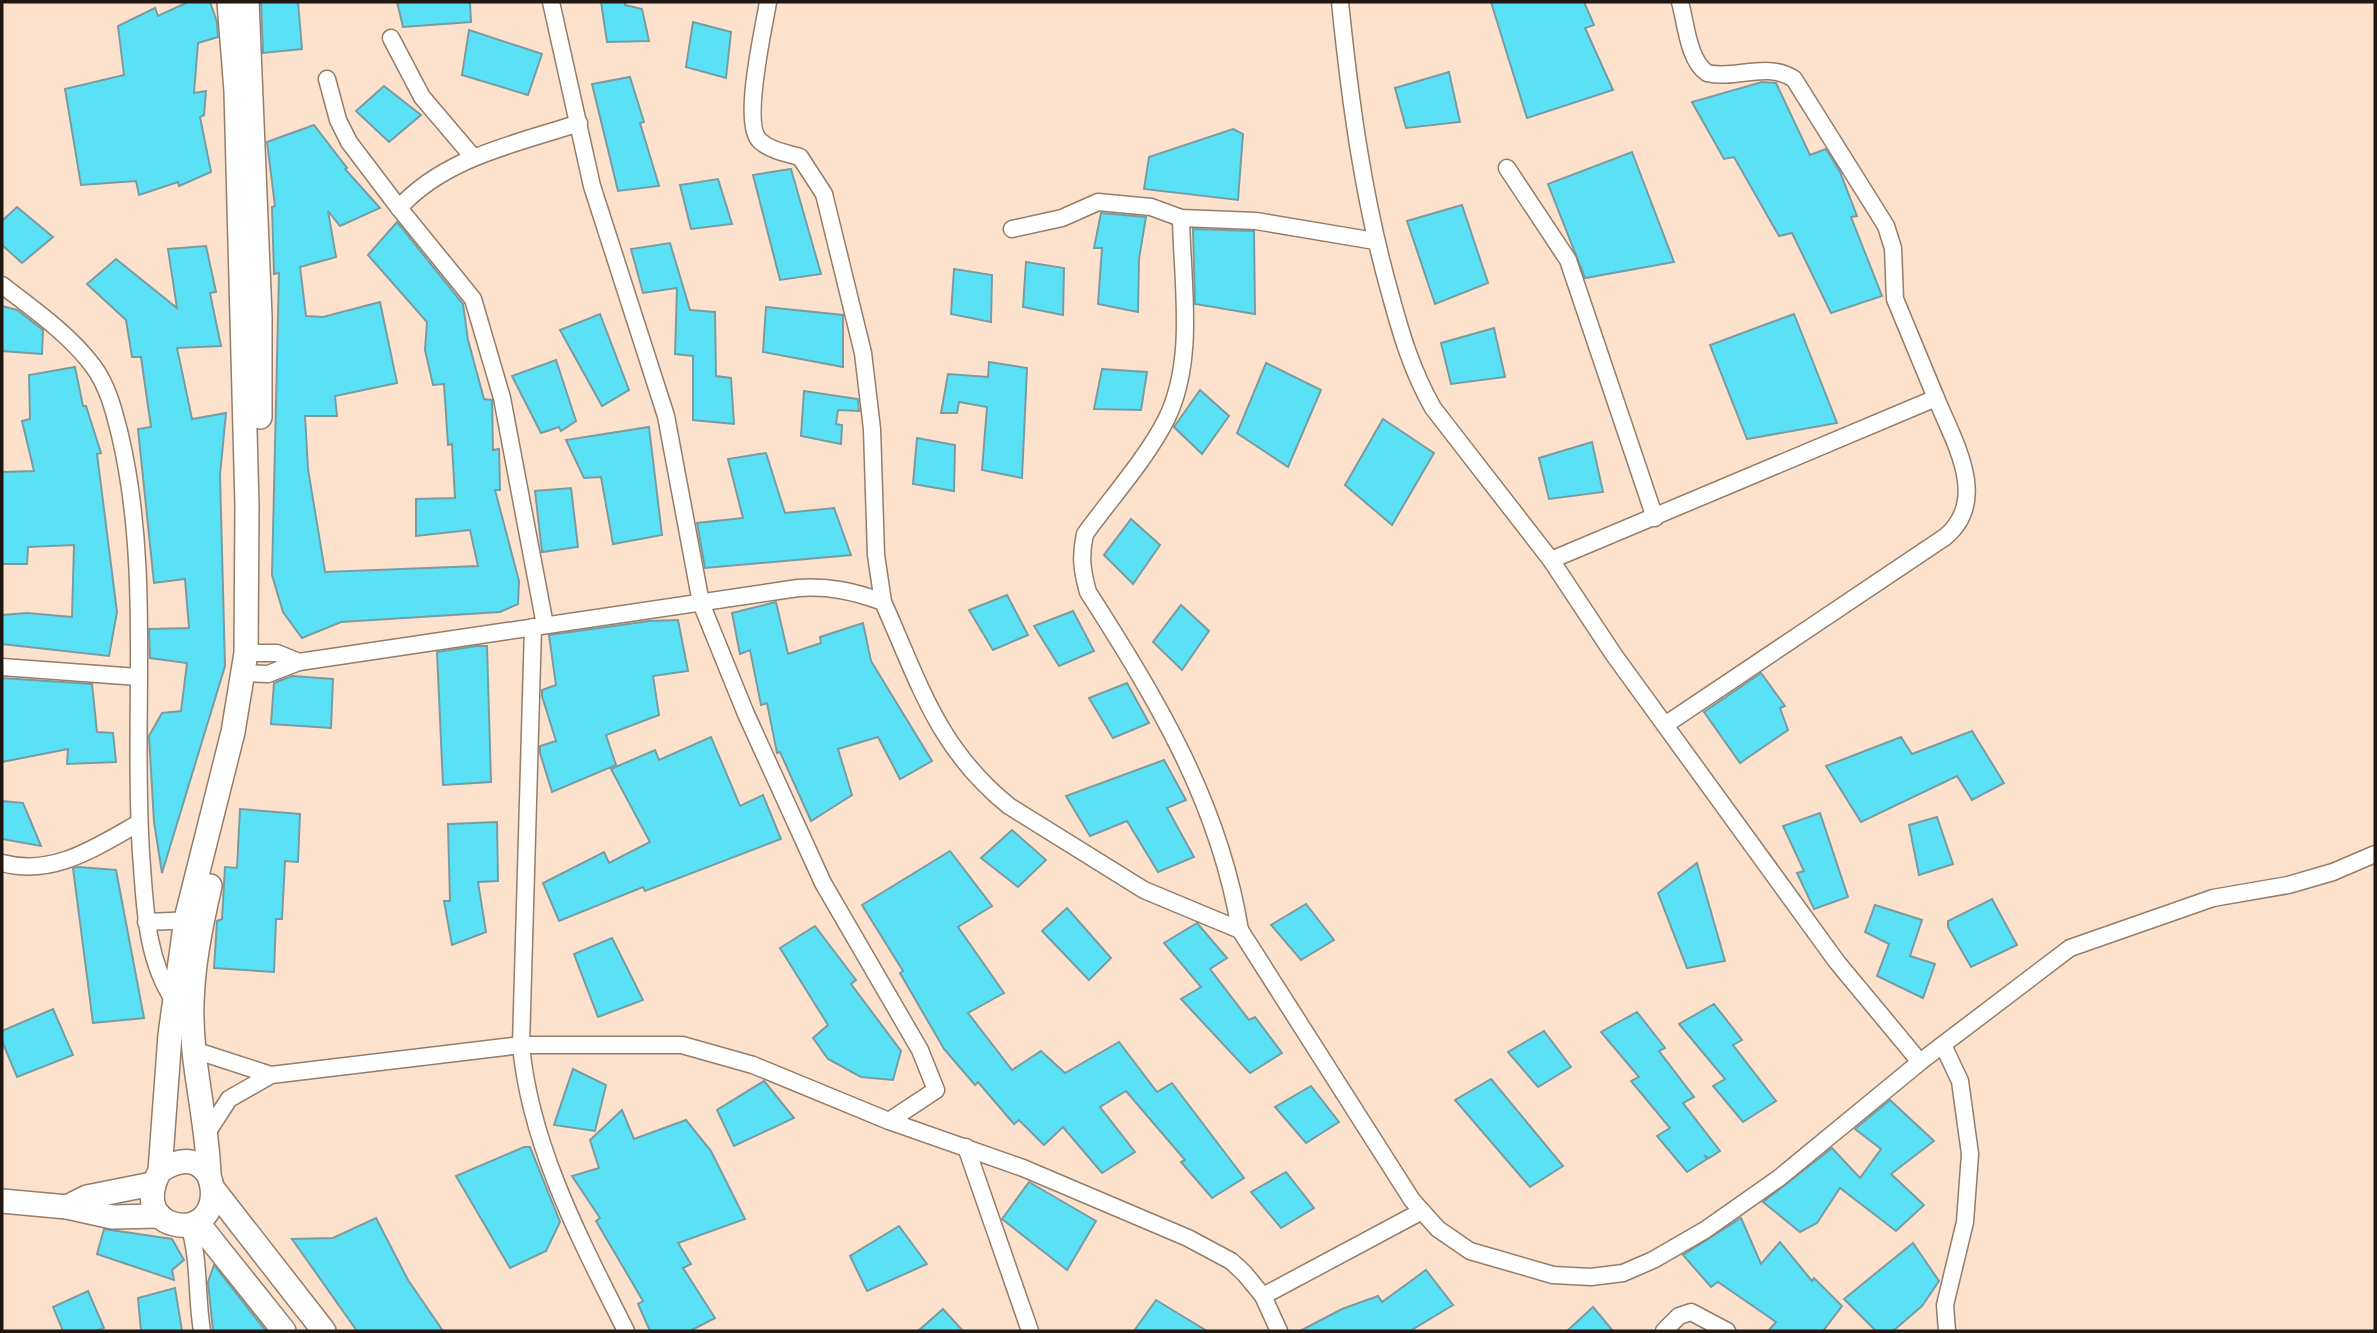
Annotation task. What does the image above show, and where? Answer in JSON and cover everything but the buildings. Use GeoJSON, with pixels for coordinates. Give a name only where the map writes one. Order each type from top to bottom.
{"type":"FeatureCollection","features":[{"type":"Feature","properties":{"kind":"main road"},"geometry":{"type":"LineString","coordinates":[[229,2],[236,92],[252,664]]}},
{"type":"Feature","properties":{"kind":"main road"},"geometry":{"type":"LineString","coordinates":[[183,1003],[194,1050],[212,1182],[210,1209],[193,1223],[169,1222],[160,1216],[151,1196],[194,919],[233,732],[252,664],[262,539],[260,316],[247,2]]}},
{"type":"Feature","properties":{"kind":"main road"},"geometry":{"type":"LineString","coordinates":[[67,1207],[87,1197],[156,1177],[172,1163],[185,1161],[199,1165],[324,1331]]}},
{"type":"Feature","properties":{"kind":"main road"},"geometry":{"type":"LineString","coordinates":[[2,1201],[67,1207],[112,1217],[160,1216]]}},
{"type":"Feature","properties":{"kind":"main road"},"geometry":{"type":"LineString","coordinates":[[193,1223],[284,1331]]}},
{"type":"Feature","properties":{"kind":"street"},"geometry":{"type":"LineString","coordinates":[[551,2],[592,186],[666,416],[701,603],[746,714],[817,872],[920,1050],[936,1090],[889,1121]]}},
{"type":"Feature","properties":{"kind":"street"},"geometry":{"type":"LineString","coordinates":[[768,2],[751,120],[758,139],[772,149],[800,158],[824,194],[863,353],[872,429],[876,555],[883,602],[942,733],[990,791],[1009,806],[1144,890],[1240,930]]}},
{"type":"Feature","properties":{"kind":"street"},"geometry":{"type":"LineString","coordinates":[[1340,2],[1348,87],[1375,242],[1409,362],[1433,408],[1551,561],[1614,655],[1837,962],[1920,1062]]}},
{"type":"Feature","properties":{"kind":"street"},"geometry":{"type":"LineString","coordinates":[[1665,725],[1945,537],[1963,519],[1968,495],[1965,469],[1895,299],[1893,248],[1886,226],[1794,79],[1781,72],[1707,73],[1699,68],[1680,2]]}},
{"type":"Feature","properties":{"kind":"street"},"geometry":{"type":"LineString","coordinates":[[391,38],[422,97],[473,157]]}},
{"type":"Feature","properties":{"kind":"street"},"geometry":{"type":"LineString","coordinates":[[327,79],[338,120],[349,142],[473,299],[502,398],[539,626],[521,1045],[530,1110],[548,1159],[626,1331]]}},
{"type":"Feature","properties":{"kind":"street"},"geometry":{"type":"LineString","coordinates":[[399,208],[412,193],[441,172],[473,157],[579,123]]}},
{"type":"Feature","properties":{"kind":"street"},"geometry":{"type":"LineString","coordinates":[[1507,169],[1568,260],[1655,519]]}},
{"type":"Feature","properties":{"kind":"street"},"geometry":{"type":"LineString","coordinates":[[1012,229],[1062,218],[1098,202],[1151,207],[1181,218],[1256,221],[1375,242]]}},
{"type":"Feature","properties":{"kind":"street"},"geometry":{"type":"LineString","coordinates":[[1181,218],[1184,349],[1178,388],[1165,423],[1085,534],[1081,562],[1088,592],[1158,704],[1190,764],[1227,868],[1240,930],[1422,1211],[1438,1229],[1470,1251],[1553,1275],[1591,1277],[1623,1273],[1685,1243],[1737,1208],[1788,1170],[1920,1062],[2070,948],[2213,898],[2242,890],[2288,885],[2333,873],[2375,855]]}},
{"type":"Feature","properties":{"kind":"street"},"geometry":{"type":"LineString","coordinates":[[2,285],[51,323],[93,365],[107,388],[129,472],[138,589],[139,823],[146,922],[164,986],[183,1003]]}},
{"type":"Feature","properties":{"kind":"street"},"geometry":{"type":"LineString","coordinates":[[1551,561],[1936,398]]}},
{"type":"Feature","properties":{"kind":"street"},"geometry":{"type":"LineString","coordinates":[[252,664],[279,671],[299,662],[825,586],[850,590],[883,602]]}},
{"type":"Feature","properties":{"kind":"street"},"geometry":{"type":"LineString","coordinates":[[2,667],[138,677]]}},
{"type":"Feature","properties":{"kind":"street"},"geometry":{"type":"LineString","coordinates":[[2,863],[30,867],[57,864],[82,855],[139,823]]}},
{"type":"Feature","properties":{"kind":"street"},"geometry":{"type":"LineString","coordinates":[[146,922],[194,919]]}},
{"type":"Feature","properties":{"kind":"street"},"geometry":{"type":"LineString","coordinates":[[207,1133],[229,1099],[271,1075],[521,1045],[682,1045],[753,1065],[889,1121],[1023,1168],[1188,1238],[1231,1261],[1263,1296],[1279,1331]]}},
{"type":"Feature","properties":{"kind":"street"},"geometry":{"type":"LineString","coordinates":[[1943,1045],[1960,1081],[1970,1154],[1965,1222],[1945,1305],[1947,1331]]}},
{"type":"Feature","properties":{"kind":"street"},"geometry":{"type":"LineString","coordinates":[[194,1050],[271,1075]]}},
{"type":"Feature","properties":{"kind":"street"},"geometry":{"type":"LineString","coordinates":[[966,1147],[1030,1331]]}},
{"type":"Feature","properties":{"kind":"street"},"geometry":{"type":"LineString","coordinates":[[1263,1296],[1422,1211]]}},
{"type":"Feature","properties":{"kind":"street"},"geometry":{"type":"LineString","coordinates":[[193,1223],[202,1331]]}},
{"type":"Feature","properties":{"kind":"street"},"geometry":{"type":"LineString","coordinates":[[1664,1331],[1679,1316],[1691,1312],[1727,1331]]}}]}
